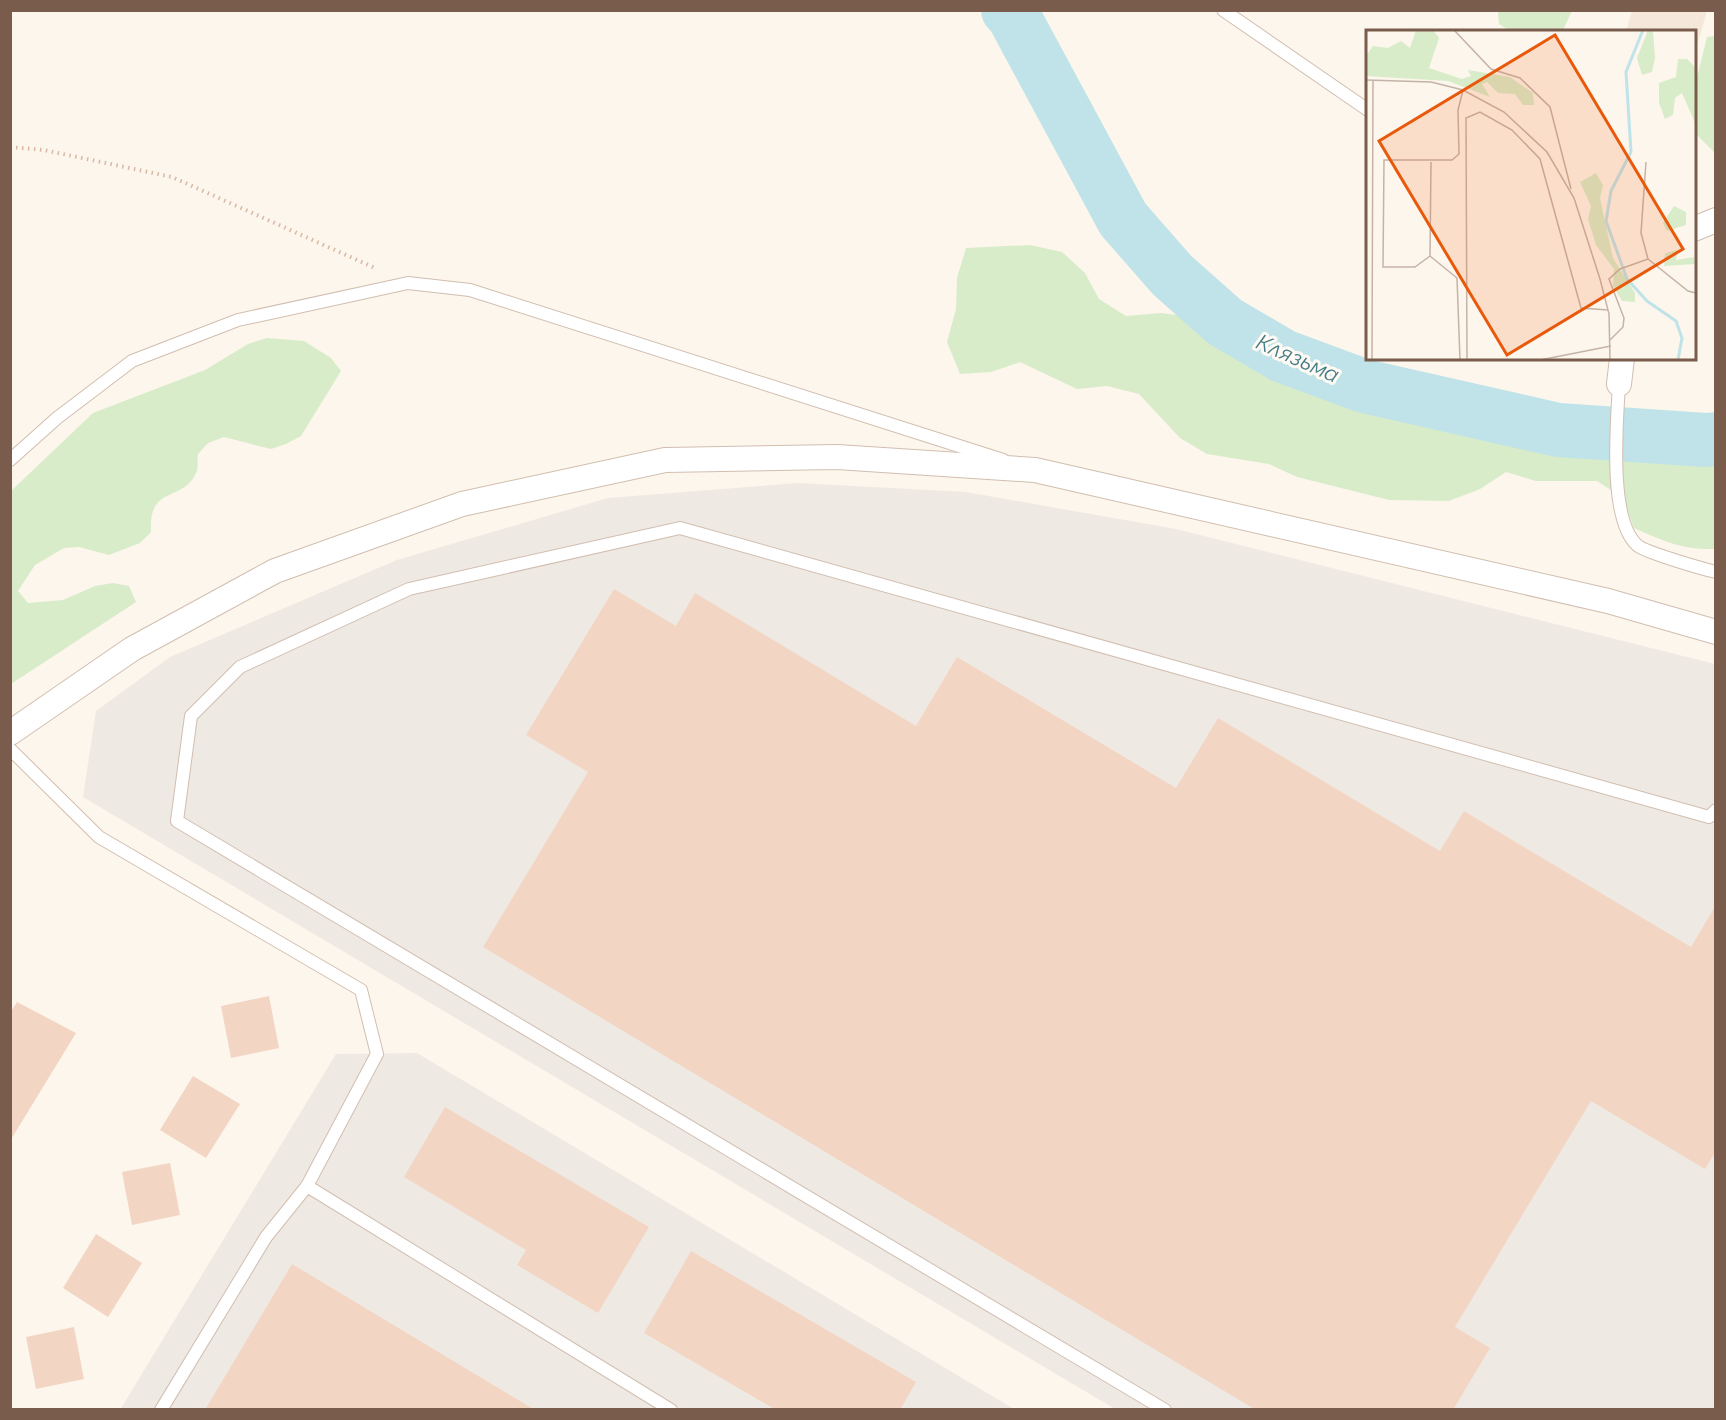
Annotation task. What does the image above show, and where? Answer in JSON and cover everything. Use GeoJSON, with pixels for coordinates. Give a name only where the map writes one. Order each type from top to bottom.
{"type":"FeatureCollection","features":[{"type":"Feature","properties":{"kind":"street"},"geometry":{"type":"LineString","coordinates":[[1696,229],[1716,220]]}},
{"type":"Feature","properties":{"kind":"street"},"geometry":{"type":"LineString","coordinates":[[1619,384],[1622,360]]}},
{"type":"Feature","properties":{"kind":"street"},"geometry":{"type":"LineString","coordinates":[[10,733],[132,649],[275,571],[462,504],[665,460],[837,457],[1035,470],[1608,601],[1716,632]]}},
{"type":"Feature","properties":{"kind":"lane"},"geometry":{"type":"LineString","coordinates":[[1223,10],[1366,109]]}},
{"type":"Feature","properties":{"kind":"lane"},"geometry":{"type":"LineString","coordinates":[[10,460],[57,418],[132,360],[238,320],[408,283],[470,290],[1035,470]]}},
{"type":"Feature","properties":{"kind":"lane"},"geometry":{"type":"LineString","coordinates":[[1619,384],[1615,448],[1622,521],[1637,546],[1697,568],[1716,572]]}},
{"type":"Feature","properties":{"kind":"lane"},"geometry":{"type":"LineString","coordinates":[[1166,1410],[177,821],[191,716],[240,667],[409,589],[680,528],[1709,817],[1716,810]]}},
{"type":"Feature","properties":{"kind":"lane"},"geometry":{"type":"LineString","coordinates":[[10,749],[99,837],[361,990],[377,1054],[308,1186],[266,1238],[160,1410]]}},
{"type":"Feature","properties":{"kind":"lane"},"geometry":{"type":"LineString","coordinates":[[308,1186],[671,1410]]}},
{"type":"Feature","properties":{"kind":"path"},"geometry":{"type":"LineString","coordinates":[[10,147],[44,150],[172,177],[408,283]]}},
{"type":"Feature","properties":{"kind":"shaded area"},"geometry":{"type":"Polygon","coordinates":[[[1632,11],[1707,11],[1696,50],[1696,30],[1626,30],[1632,11]]]}},
{"type":"Feature","properties":{"kind":"shaded area"},"geometry":{"type":"Polygon","coordinates":[[[798,483],[966,492],[1176,529],[1715,664],[1715,1409],[1115,1409],[83,797],[96,711],[170,657],[397,560],[608,498],[798,483]]]}},
{"type":"Feature","properties":{"kind":"shaded area"},"geometry":{"type":"Polygon","coordinates":[[[417,1053],[1014,1409],[120,1410],[336,1054],[417,1053]]]}},
{"type":"Feature","properties":{"kind":"green space"},"geometry":{"type":"Polygon","coordinates":[[[1498,10],[1572,11],[1563,30],[1508,30],[1499,24],[1498,10]]]}},
{"type":"Feature","properties":{"kind":"green space"},"geometry":{"type":"Polygon","coordinates":[[[1716,36],[1715,153],[1696,134],[1696,81],[1707,37],[1716,36]]]}},
{"type":"Feature","properties":{"kind":"green space"},"geometry":{"type":"Polygon","coordinates":[[[1030,245],[1062,252],[1085,273],[1099,299],[1126,316],[1161,313],[1193,317],[1254,355],[1312,383],[1343,394],[1375,399],[1437,415],[1464,429],[1527,448],[1615,448],[1673,457],[1715,452],[1715,549],[1673,544],[1634,528],[1623,498],[1597,481],[1536,481],[1506,472],[1480,489],[1449,501],[1389,500],[1297,477],[1269,464],[1207,454],[1180,438],[1139,394],[1107,386],[1077,389],[1020,362],[991,372],[960,374],[947,342],[956,309],[957,278],[966,248],[1030,245]]]}},
{"type":"Feature","properties":{"kind":"green space"},"geometry":{"type":"Polygon","coordinates":[[[267,338],[304,341],[331,358],[341,371],[301,436],[271,449],[224,437],[208,443],[198,454],[197,471],[190,482],[160,500],[155,507],[151,532],[140,543],[109,555],[79,547],[64,548],[35,565],[18,591],[28,603],[63,600],[95,586],[113,583],[129,586],[136,602],[11,684],[11,491],[93,413],[205,370],[248,344],[267,338]]]}},
{"type":"Feature","properties":{"kind":"building"},"geometry":{"type":"Polygon","coordinates":[[[614,589],[676,626],[695,593],[916,726],[957,657],[1176,788],[1218,718],[1440,851],[1464,811],[1691,947],[1716,905],[1716,1151],[1705,1169],[1591,1101],[1455,1327],[1490,1348],[1453,1410],[1256,1410],[483,947],[588,772],[526,735],[614,589]]]}},
{"type":"Feature","properties":{"kind":"building"},"geometry":{"type":"Polygon","coordinates":[[[269,996],[279,1048],[231,1058],[221,1006],[269,996]]]}},
{"type":"Feature","properties":{"kind":"building"},"geometry":{"type":"Polygon","coordinates":[[[17,1002],[76,1033],[10,1141],[10,1013],[17,1002]]]}},
{"type":"Feature","properties":{"kind":"building"},"geometry":{"type":"Polygon","coordinates":[[[193,1076],[240,1104],[206,1158],[160,1130],[193,1076]]]}},
{"type":"Feature","properties":{"kind":"building"},"geometry":{"type":"Polygon","coordinates":[[[445,1107],[649,1227],[598,1313],[517,1265],[526,1250],[404,1177],[445,1107]]]}},
{"type":"Feature","properties":{"kind":"building"},"geometry":{"type":"Polygon","coordinates":[[[170,1163],[180,1215],[132,1225],[122,1172],[170,1163]]]}},
{"type":"Feature","properties":{"kind":"building"},"geometry":{"type":"Polygon","coordinates":[[[96,1234],[142,1263],[108,1317],[63,1288],[96,1234]]]}},
{"type":"Feature","properties":{"kind":"building"},"geometry":{"type":"Polygon","coordinates":[[[691,1251],[916,1382],[900,1410],[776,1410],[644,1333],[691,1251]]]}},
{"type":"Feature","properties":{"kind":"building"},"geometry":{"type":"Polygon","coordinates":[[[292,1264],[535,1410],[205,1410],[292,1264]]]}},
{"type":"Feature","properties":{"kind":"building"},"geometry":{"type":"Polygon","coordinates":[[[74,1327],[84,1379],[36,1389],[26,1337],[74,1327]]]}},
{"type":"Feature","properties":{"kind":"waterway","name":"Клязьма"},"geometry":{"type":"LineString","coordinates":[[1008,10],[1013,15],[1123,219],[1172,275],[1225,322],[1283,356],[1364,386],[1558,430],[1716,439]]}}]}
